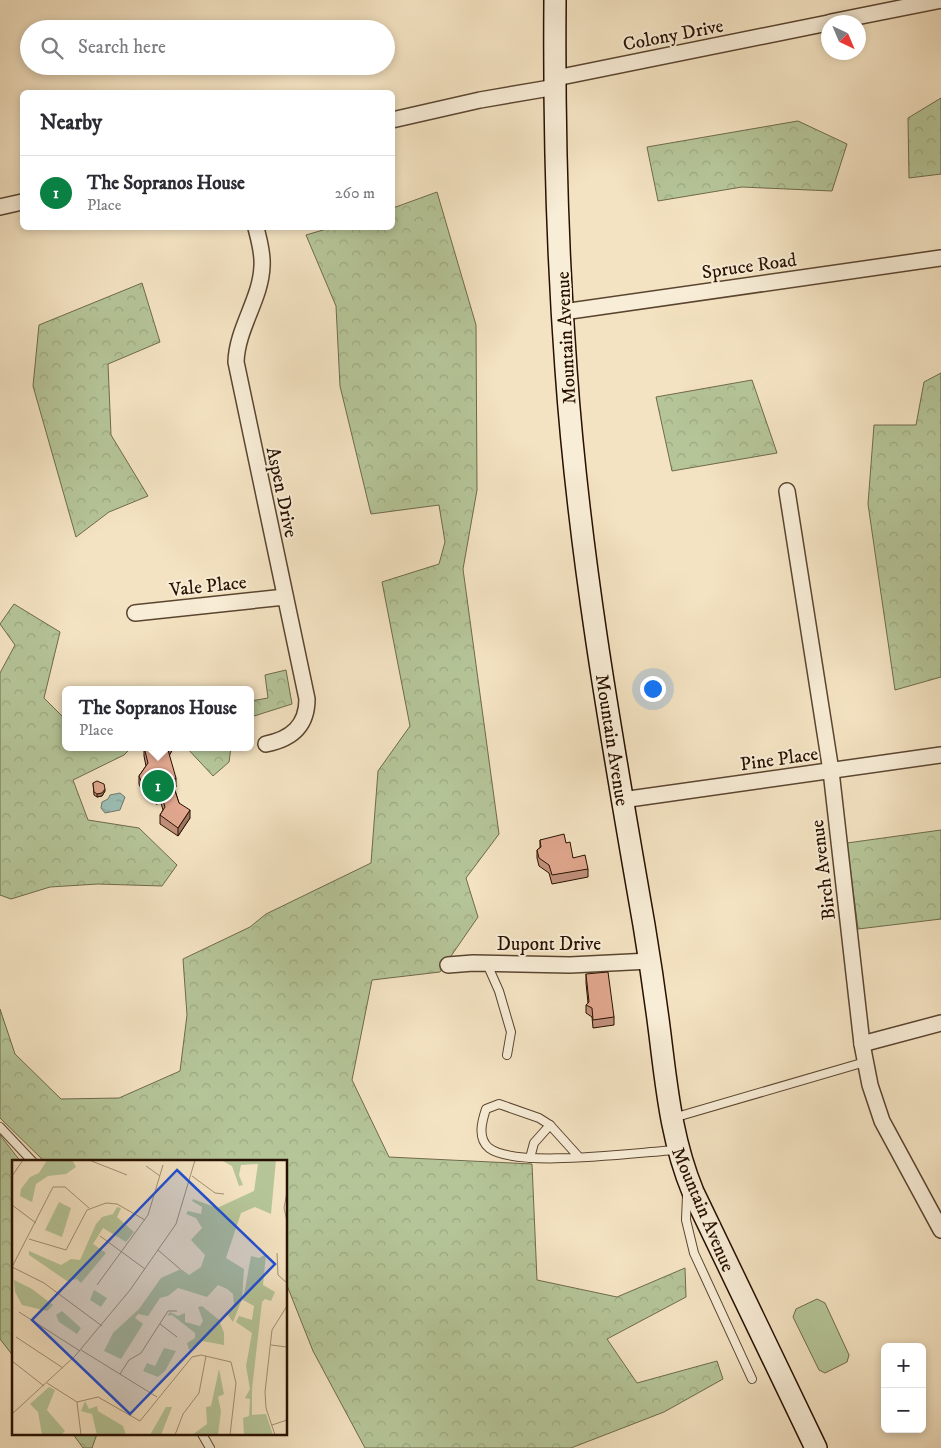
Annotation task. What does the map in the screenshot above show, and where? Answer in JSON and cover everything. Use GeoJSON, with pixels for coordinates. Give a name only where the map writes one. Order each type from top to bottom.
{"type":"FeatureCollection","features":[{"type":"Feature","properties":{"kind":"street","name":"Mountain Avenue"},"geometry":{"type":"LineString","coordinates":[[556,0],[556,83],[566,368],[594,621],[650,961],[671,1118],[677,1150],[688,1180],[816,1448]]}},
{"type":"Feature","properties":{"kind":"street","name":"Colony Drive"},"geometry":{"type":"LineString","coordinates":[[866,16],[941,0]]}},
{"type":"Feature","properties":{"kind":"street","name":"Colony Drive"},"geometry":{"type":"LineString","coordinates":[[395,119],[821,25]]}},
{"type":"Feature","properties":{"kind":"street"},"geometry":{"type":"LineString","coordinates":[[0,207],[20,202]]}},
{"type":"Feature","properties":{"kind":"street","name":"Aspen Drive"},"geometry":{"type":"LineString","coordinates":[[256,230],[262,257],[261,274],[237,346],[236,362],[307,707],[302,722],[293,733],[287,738],[266,744]]}},
{"type":"Feature","properties":{"kind":"street","name":"Spruce Road"},"geometry":{"type":"LineString","coordinates":[[563,312],[941,258]]}},
{"type":"Feature","properties":{"kind":"street","name":"Birch Avenue"},"geometry":{"type":"LineString","coordinates":[[787,491],[830,771],[862,1044],[870,1085],[882,1121],[941,1230]]}},
{"type":"Feature","properties":{"kind":"street","name":"Vale Place"},"geometry":{"type":"LineString","coordinates":[[135,613],[285,597]]}},
{"type":"Feature","properties":{"kind":"street","name":"Pine Place"},"geometry":{"type":"LineString","coordinates":[[622,800],[941,755]]}},
{"type":"Feature","properties":{"kind":"street","name":"Dupont Drive"},"geometry":{"type":"LineString","coordinates":[[448,966],[487,964],[570,965],[650,961]]}},
{"type":"Feature","properties":{"kind":"street"},"geometry":{"type":"LineString","coordinates":[[862,1044],[941,1023]]}},
{"type":"Feature","properties":{"kind":"lane"},"geometry":{"type":"LineString","coordinates":[[487,964],[499,991],[511,1032],[507,1055]]}},
{"type":"Feature","properties":{"kind":"lane"},"geometry":{"type":"LineString","coordinates":[[671,1118],[866,1062]]}},
{"type":"Feature","properties":{"kind":"lane"},"geometry":{"type":"LineString","coordinates":[[578,1156],[550,1125],[539,1118],[499,1104],[486,1109],[480,1129],[487,1147],[503,1155],[548,1160],[578,1156],[677,1150]]}},
{"type":"Feature","properties":{"kind":"lane"},"geometry":{"type":"LineString","coordinates":[[530,1158],[534,1143],[550,1125]]}},
{"type":"Feature","properties":{"kind":"lane"},"geometry":{"type":"LineString","coordinates":[[0,1127],[31,1160]]}},
{"type":"Feature","properties":{"kind":"lane"},"geometry":{"type":"LineString","coordinates":[[688,1180],[686,1220],[694,1253],[752,1379]]}},
{"type":"Feature","properties":{"kind":"lane"},"geometry":{"type":"LineString","coordinates":[[204,1436],[210,1448]]}},
{"type":"Feature","properties":{"kind":"green space"},"geometry":{"type":"Polygon","coordinates":[[[941,98],[941,174],[909,178],[908,118],[941,98]]]}},
{"type":"Feature","properties":{"kind":"green space"},"geometry":{"type":"Polygon","coordinates":[[[798,121],[847,144],[832,191],[742,187],[658,201],[647,147],[798,121]]]}},
{"type":"Feature","properties":{"kind":"green space"},"geometry":{"type":"Polygon","coordinates":[[[437,192],[476,325],[477,490],[463,569],[499,834],[466,878],[478,917],[440,972],[372,980],[352,1080],[389,1157],[532,1164],[537,1280],[617,1297],[685,1268],[686,1297],[607,1339],[637,1383],[717,1361],[723,1379],[664,1412],[571,1448],[365,1448],[313,1351],[288,1288],[288,1160],[43,1160],[0,1118],[0,1009],[15,1054],[61,1099],[119,1098],[180,1071],[187,1015],[183,959],[250,927],[266,914],[371,863],[378,771],[410,726],[382,582],[439,564],[445,542],[439,505],[371,514],[340,386],[336,306],[306,235],[323,230],[395,230],[395,207],[437,192]]]}},
{"type":"Feature","properties":{"kind":"green space"},"geometry":{"type":"Polygon","coordinates":[[[142,283],[160,342],[108,364],[111,435],[148,496],[109,512],[76,537],[33,386],[39,325],[142,283]]]}},
{"type":"Feature","properties":{"kind":"green space"},"geometry":{"type":"Polygon","coordinates":[[[941,373],[941,677],[895,690],[868,504],[874,425],[916,425],[924,382],[941,373]]]}},
{"type":"Feature","properties":{"kind":"green space"},"geometry":{"type":"Polygon","coordinates":[[[752,380],[777,453],[672,471],[656,397],[752,380]]]}},
{"type":"Feature","properties":{"kind":"green space"},"geometry":{"type":"Polygon","coordinates":[[[14,604],[60,632],[44,698],[62,716],[62,751],[128,751],[124,755],[73,780],[88,820],[139,828],[177,865],[162,886],[98,884],[50,887],[11,899],[0,895],[0,673],[15,645],[0,624],[14,604]]]}},
{"type":"Feature","properties":{"kind":"green space"},"geometry":{"type":"Polygon","coordinates":[[[286,670],[292,704],[254,716],[254,700],[268,698],[265,675],[286,670]]]}},
{"type":"Feature","properties":{"kind":"green space"},"geometry":{"type":"Polygon","coordinates":[[[190,751],[230,751],[229,762],[213,776],[190,751]]]}},
{"type":"Feature","properties":{"kind":"green space"},"geometry":{"type":"Polygon","coordinates":[[[941,830],[941,919],[858,929],[847,843],[941,830]]]}},
{"type":"Feature","properties":{"kind":"green space"},"geometry":{"type":"Polygon","coordinates":[[[0,1135],[19,1160],[12,1160],[12,1354],[0,1339],[0,1135]]]}},
{"type":"Feature","properties":{"kind":"green space"},"geometry":{"type":"Polygon","coordinates":[[[817,1299],[825,1303],[849,1355],[847,1362],[825,1373],[819,1370],[793,1317],[796,1309],[817,1299]]]}},
{"type":"Feature","properties":{"kind":"green space"},"geometry":{"type":"Polygon","coordinates":[[[74,1436],[96,1436],[92,1448],[83,1448],[74,1436]]]}},
{"type":"Feature","properties":{"kind":"water"},"geometry":{"type":"Polygon","coordinates":[[[120,793],[125,797],[120,810],[105,813],[101,808],[102,802],[108,799],[110,795],[120,793]]]}},
{"type":"Feature","properties":{"kind":"building"},"geometry":{"type":"Polygon","coordinates":[[[145,751],[168,751],[176,778],[174,779],[174,788],[179,803],[190,810],[178,828],[160,815],[165,807],[161,794],[156,795],[153,789],[142,783],[139,776],[148,763],[145,751]]]}},
{"type":"Feature","properties":{"kind":"building"},"geometry":{"type":"Polygon","coordinates":[[[97,781],[104,784],[105,789],[102,793],[97,794],[94,792],[93,783],[97,781]]]}},
{"type":"Feature","properties":{"kind":"building"},"geometry":{"type":"Polygon","coordinates":[[[564,834],[566,843],[570,842],[573,858],[585,855],[588,869],[552,875],[549,865],[539,858],[537,850],[541,847],[540,840],[564,834]]]}},
{"type":"Feature","properties":{"kind":"building"},"geometry":{"type":"Polygon","coordinates":[[[608,972],[614,1017],[593,1020],[592,1008],[586,1005],[589,1002],[586,974],[608,972]]]}},
{"type":"Feature","properties":{"kind":"place","name":"The Sopranos House"},"geometry":{"type":"Point","coordinates":[158,786]}}]}
